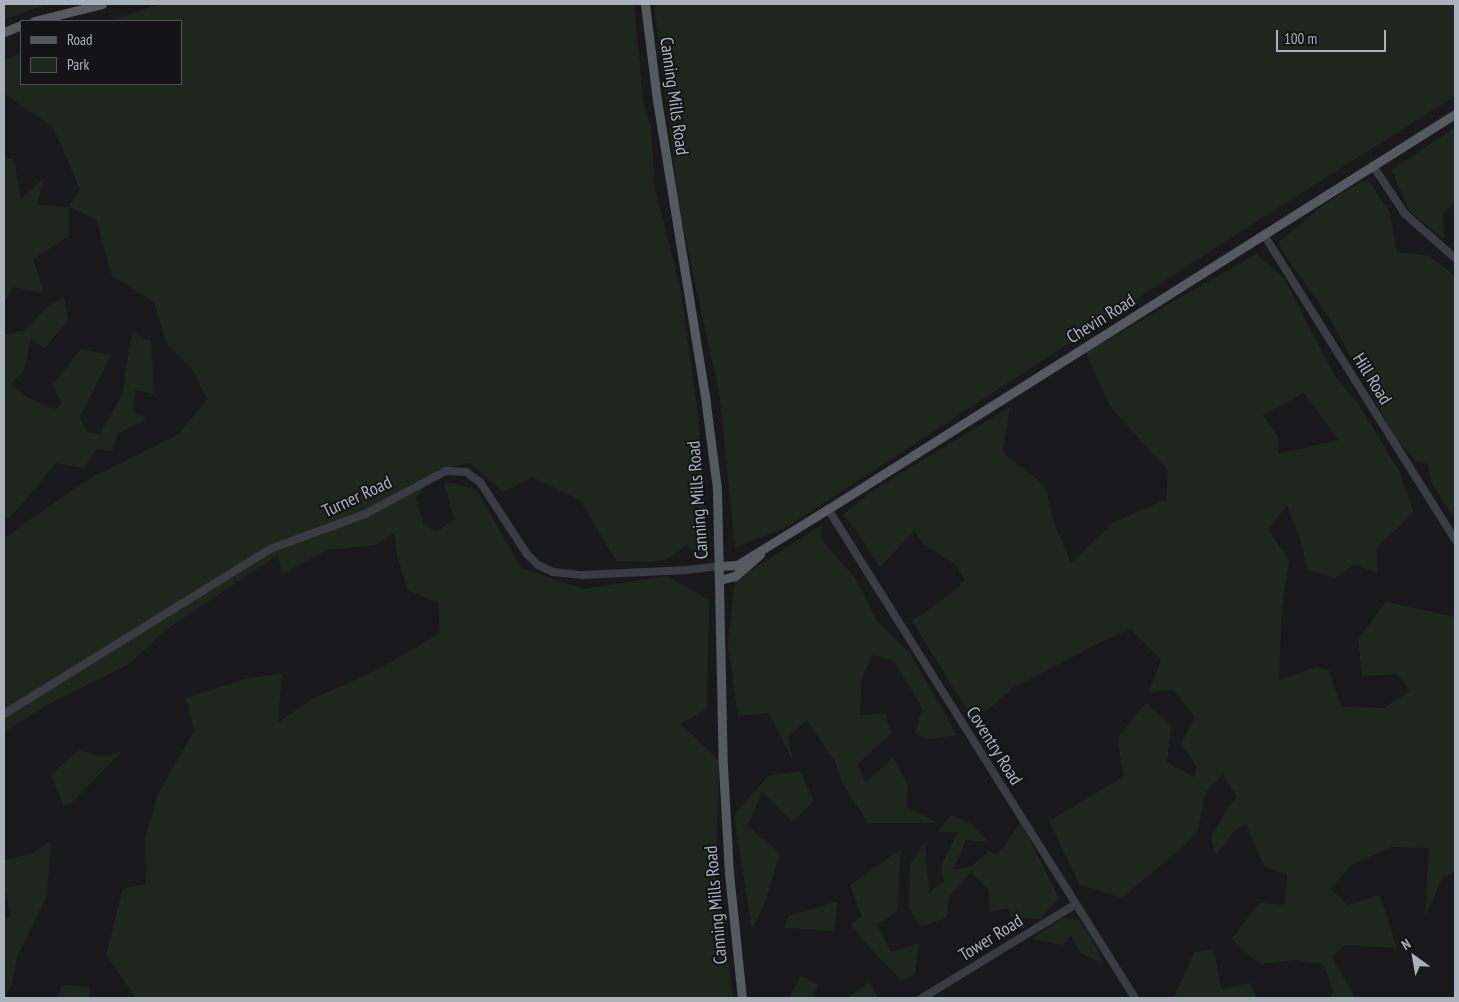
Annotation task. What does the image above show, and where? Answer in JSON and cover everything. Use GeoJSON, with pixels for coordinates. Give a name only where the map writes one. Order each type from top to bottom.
{"type":"FeatureCollection","features":[{"type":"Feature","properties":{"kind":"main road"},"geometry":{"type":"LineString","coordinates":[[38,20],[102,4]]}},
{"type":"Feature","properties":{"kind":"main road","name":"Canning Mills Road"},"geometry":{"type":"LineString","coordinates":[[645,4],[656,100],[716,476],[723,766],[728,859],[742,998]]}},
{"type":"Feature","properties":{"kind":"main road"},"geometry":{"type":"LineString","coordinates":[[4,32],[20,25]]}},
{"type":"Feature","properties":{"kind":"main road","name":"Chevin Road"},"geometry":{"type":"LineString","coordinates":[[719,566],[737,565],[828,510],[1455,114]]}},
{"type":"Feature","properties":{"kind":"main road","name":"Chevin Road"},"geometry":{"type":"LineString","coordinates":[[719,580],[735,576],[744,570],[763,549]]}},
{"type":"Feature","properties":{"kind":"street"},"geometry":{"type":"LineString","coordinates":[[1374,166],[1405,214],[1455,258]]}},
{"type":"Feature","properties":{"kind":"street","name":"Hill Road"},"geometry":{"type":"LineString","coordinates":[[1264,235],[1455,540]]}},
{"type":"Feature","properties":{"kind":"street","name":"Turner Road"},"geometry":{"type":"LineString","coordinates":[[4,714],[270,549],[365,514],[446,471],[466,472],[480,482],[527,554],[538,565],[553,572],[583,574],[687,570],[719,566]]}},
{"type":"Feature","properties":{"kind":"street","name":"Coventry Road"},"geometry":{"type":"LineString","coordinates":[[828,510],[1135,998]]}},
{"type":"Feature","properties":{"kind":"street","name":"Tower Road"},"geometry":{"type":"LineString","coordinates":[[922,998],[1076,904]]}},
{"type":"Feature","properties":{"kind":"green space"},"geometry":{"type":"Polygon","coordinates":[[[4,4],[47,4],[4,20],[4,4]]]}},
{"type":"Feature","properties":{"kind":"green space"},"geometry":{"type":"Polygon","coordinates":[[[160,4],[634,4],[643,100],[651,128],[655,190],[680,286],[699,422],[708,551],[701,558],[686,545],[669,558],[655,562],[616,561],[581,501],[532,477],[503,492],[470,463],[438,470],[416,498],[423,523],[436,532],[454,520],[444,481],[477,490],[521,568],[584,589],[667,576],[709,600],[707,709],[680,724],[719,760],[716,869],[733,998],[136,998],[106,955],[123,889],[146,884],[145,839],[158,794],[194,731],[186,698],[245,679],[282,673],[278,723],[312,699],[377,670],[440,633],[438,603],[408,590],[397,556],[394,533],[375,545],[328,550],[282,574],[278,555],[168,628],[129,664],[52,702],[4,732],[4,538],[92,477],[178,434],[207,400],[193,370],[166,343],[154,302],[112,276],[96,219],[69,207],[80,189],[53,127],[4,94],[4,60],[20,54],[20,85],[182,85],[182,20],[113,20],[160,4]]]}},
{"type":"Feature","properties":{"kind":"green space"},"geometry":{"type":"Polygon","coordinates":[[[654,4],[1455,4],[1455,96],[1221,244],[787,527],[735,547],[720,398],[680,212],[654,4]]]}},
{"type":"Feature","properties":{"kind":"green space"},"geometry":{"type":"Polygon","coordinates":[[[1455,127],[1455,203],[1443,213],[1444,239],[1409,211],[1392,170],[1455,127]]]}},
{"type":"Feature","properties":{"kind":"green space"},"geometry":{"type":"Polygon","coordinates":[[[4,159],[14,159],[21,199],[44,178],[37,205],[69,207],[69,236],[33,259],[44,293],[13,287],[4,303],[4,159]]]}},
{"type":"Feature","properties":{"kind":"green space"},"geometry":{"type":"Polygon","coordinates":[[[1367,179],[1389,211],[1397,252],[1430,256],[1455,276],[1455,520],[1431,482],[1428,463],[1416,461],[1397,440],[1330,319],[1284,254],[1279,242],[1327,202],[1367,179]]]}},
{"type":"Feature","properties":{"kind":"green space"},"geometry":{"type":"Polygon","coordinates":[[[1256,254],[1284,278],[1334,375],[1359,405],[1399,471],[1414,513],[1377,546],[1377,573],[1355,564],[1335,578],[1307,569],[1301,542],[1287,505],[1268,529],[1289,561],[1282,608],[1279,680],[1317,667],[1329,670],[1341,706],[1384,708],[1410,691],[1397,674],[1362,676],[1358,639],[1386,602],[1455,617],[1455,871],[1442,878],[1425,917],[1429,848],[1391,847],[1351,865],[1330,889],[1348,905],[1380,895],[1397,948],[1345,945],[1332,957],[1355,998],[1330,998],[1333,989],[1323,964],[1294,960],[1260,964],[1231,939],[1260,903],[1285,905],[1287,875],[1264,866],[1246,824],[1234,831],[1216,856],[1211,837],[1228,807],[1237,797],[1223,774],[1206,792],[1197,834],[1122,898],[1080,885],[1049,821],[1123,777],[1118,737],[1146,703],[1171,726],[1167,762],[1194,777],[1197,767],[1181,744],[1195,717],[1173,690],[1149,692],[1161,660],[1131,629],[1099,643],[1013,688],[990,708],[971,716],[912,621],[948,596],[965,580],[956,565],[925,545],[914,531],[880,568],[857,531],[843,515],[872,491],[1010,407],[1003,453],[1045,486],[1054,523],[1071,563],[1114,522],[1166,500],[1168,471],[1109,405],[1086,352],[1256,254]],[[1304,393],[1263,415],[1278,437],[1278,454],[1339,440],[1304,393]]]}},
{"type":"Feature","properties":{"kind":"green space"},"geometry":{"type":"Polygon","coordinates":[[[64,297],[68,320],[45,348],[31,339],[24,371],[10,384],[25,396],[55,410],[62,403],[53,384],[81,349],[111,355],[80,418],[87,432],[100,434],[122,395],[132,332],[151,341],[154,394],[135,390],[133,412],[146,419],[117,434],[112,451],[97,449],[84,468],[56,463],[10,518],[4,519],[4,336],[27,329],[48,306],[64,297]]]}},
{"type":"Feature","properties":{"kind":"green space"},"geometry":{"type":"Polygon","coordinates":[[[822,525],[823,542],[854,576],[877,621],[911,655],[957,735],[929,739],[915,734],[922,708],[895,662],[872,654],[861,682],[860,715],[885,713],[891,734],[858,764],[865,783],[893,757],[908,786],[907,807],[938,823],[868,823],[843,784],[835,761],[807,721],[788,736],[792,759],[769,713],[738,716],[728,644],[735,580],[822,525]]]}},
{"type":"Feature","properties":{"kind":"green space"},"geometry":{"type":"Polygon","coordinates":[[[79,750],[102,757],[122,751],[70,804],[63,805],[51,775],[79,750]]]}},
{"type":"Feature","properties":{"kind":"green space"},"geometry":{"type":"Polygon","coordinates":[[[800,771],[814,801],[793,822],[762,792],[747,826],[780,853],[765,902],[752,930],[734,815],[768,776],[800,771]]]}},
{"type":"Feature","properties":{"kind":"green space"},"geometry":{"type":"Polygon","coordinates":[[[951,815],[972,824],[988,842],[966,840],[953,870],[972,866],[989,851],[997,855],[1021,822],[1059,898],[1040,919],[1012,917],[1007,908],[989,912],[989,890],[971,872],[949,897],[947,917],[922,927],[909,909],[910,865],[925,842],[929,893],[944,881],[941,866],[958,832],[937,832],[951,815]]]}},
{"type":"Feature","properties":{"kind":"green space"},"geometry":{"type":"Polygon","coordinates":[[[51,841],[47,895],[17,957],[12,985],[4,998],[4,919],[11,917],[4,884],[4,861],[33,853],[51,841]]]}},
{"type":"Feature","properties":{"kind":"green space"},"geometry":{"type":"Polygon","coordinates":[[[901,849],[897,911],[877,925],[891,952],[919,943],[915,974],[901,980],[876,955],[850,924],[862,916],[850,885],[901,849]]]}},
{"type":"Feature","properties":{"kind":"green space"},"geometry":{"type":"Polygon","coordinates":[[[838,901],[834,931],[785,928],[788,916],[838,901]]]}},
{"type":"Feature","properties":{"kind":"green space"},"geometry":{"type":"Polygon","coordinates":[[[1063,918],[1079,920],[1099,952],[1102,963],[1079,952],[1071,936],[1063,945],[1032,939],[1063,918]]]}},
{"type":"Feature","properties":{"kind":"green space"},"geometry":{"type":"Polygon","coordinates":[[[1214,950],[1221,989],[1250,983],[1257,998],[1174,998],[1194,952],[1214,950]]]}},
{"type":"Feature","properties":{"kind":"green space"},"geometry":{"type":"Polygon","coordinates":[[[801,976],[818,985],[812,998],[789,998],[801,976]]]}},
{"type":"Feature","properties":{"kind":"green space"},"geometry":{"type":"Polygon","coordinates":[[[869,982],[878,998],[848,998],[869,982]]]}},
{"type":"Feature","properties":{"kind":"green space"},"geometry":{"type":"Polygon","coordinates":[[[62,985],[89,987],[89,998],[57,998],[62,985]]]}}]}
